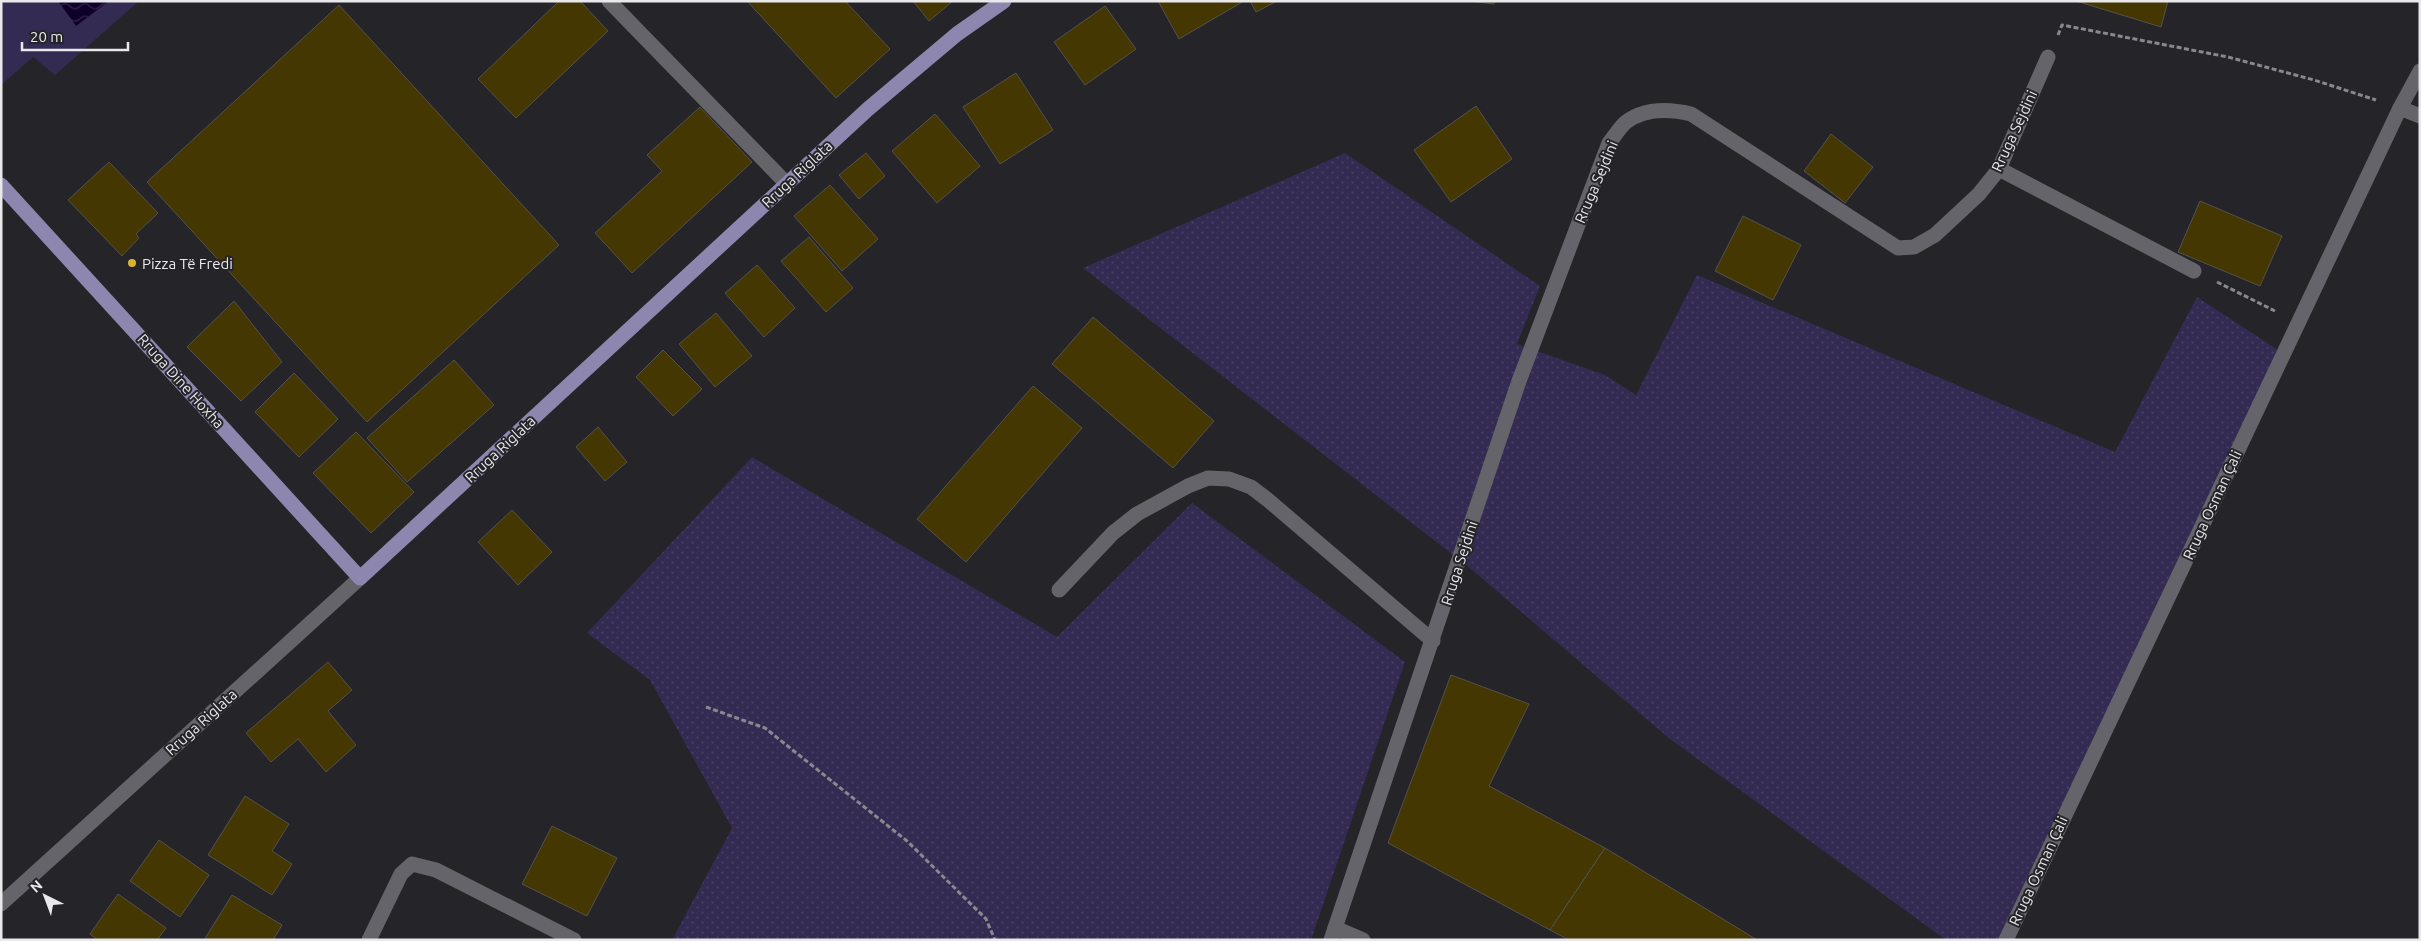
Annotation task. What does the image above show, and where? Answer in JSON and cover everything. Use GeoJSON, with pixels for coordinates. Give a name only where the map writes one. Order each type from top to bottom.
{"type":"FeatureCollection","features":[{"type":"Feature","properties":{"kind":"main road","name":"Rruga Riglata"},"geometry":{"type":"LineString","coordinates":[[360,578],[868,109],[957,34],[1004,1]]}},
{"type":"Feature","properties":{"kind":"main road","name":"Rruga Dine Hoxha"},"geometry":{"type":"LineString","coordinates":[[1,185],[360,578]]}},
{"type":"Feature","properties":{"kind":"street"},"geometry":{"type":"LineString","coordinates":[[608,1],[787,184]]}},
{"type":"Feature","properties":{"kind":"street","name":"Rruga Sejdini"},"geometry":{"type":"LineString","coordinates":[[1333,934],[1519,381],[1608,144],[1626,122],[1646,113],[1670,109],[1691,114],[1898,248],[1914,247],[1935,235],[1979,194],[1998,170],[2048,57]]}},
{"type":"Feature","properties":{"kind":"street","name":"Rruga Osman Çali"},"geometry":{"type":"LineString","coordinates":[[2006,940],[2400,108],[2420,71]]}},
{"type":"Feature","properties":{"kind":"street"},"geometry":{"type":"LineString","coordinates":[[2400,108],[2420,116]]}},
{"type":"Feature","properties":{"kind":"street"},"geometry":{"type":"LineString","coordinates":[[1998,170],[2194,271]]}},
{"type":"Feature","properties":{"kind":"street"},"geometry":{"type":"LineString","coordinates":[[1059,590],[1113,533],[1137,514],[1188,486],[1208,478],[1229,479],[1251,487],[1268,500],[1433,641]]}},
{"type":"Feature","properties":{"kind":"street","name":"Rruga Riglata"},"geometry":{"type":"LineString","coordinates":[[1,904],[360,578]]}},
{"type":"Feature","properties":{"kind":"street"},"geometry":{"type":"LineString","coordinates":[[369,940],[401,874],[412,864],[436,870],[574,940]]}},
{"type":"Feature","properties":{"kind":"street"},"geometry":{"type":"LineString","coordinates":[[1333,934],[1363,940]]}},
{"type":"Feature","properties":{"kind":"path"},"geometry":{"type":"LineString","coordinates":[[2048,57],[2062,25],[2228,57],[2314,80],[2400,108]]}},
{"type":"Feature","properties":{"kind":"path"},"geometry":{"type":"LineString","coordinates":[[2194,271],[2298,323]]}},
{"type":"Feature","properties":{"kind":"path"},"geometry":{"type":"LineString","coordinates":[[706,707],[764,728],[907,841],[986,919],[995,940]]}},
{"type":"Feature","properties":{"kind":"shaded area"},"geometry":{"type":"Polygon","coordinates":[[[1,1],[139,1],[55,75],[33,57],[1,85],[1,1]]]}},
{"type":"Feature","properties":{"kind":"shaded area"},"geometry":{"type":"Polygon","coordinates":[[[1345,153],[1540,286],[1517,344],[1605,375],[1636,395],[1697,275],[2115,452],[2197,297],[2278,350],[2006,940],[1946,940],[1670,739],[1470,568],[1083,268],[1345,153]]]}},
{"type":"Feature","properties":{"kind":"shaded area"},"geometry":{"type":"Polygon","coordinates":[[[752,457],[1057,637],[1192,503],[1405,662],[1311,940],[672,940],[732,828],[650,680],[587,633],[752,457]]]}},
{"type":"Feature","properties":{"kind":"water"},"geometry":{"type":"Polygon","coordinates":[[[58,1],[109,1],[76,26],[58,1]]]}},
{"type":"Feature","properties":{"kind":"building"},"geometry":{"type":"Polygon","coordinates":[[[559,1],[580,1],[608,31],[516,118],[478,79],[559,1]]]}},
{"type":"Feature","properties":{"kind":"building"},"geometry":{"type":"Polygon","coordinates":[[[747,1],[845,1],[890,49],[836,98],[747,1]]]}},
{"type":"Feature","properties":{"kind":"building"},"geometry":{"type":"Polygon","coordinates":[[[913,1],[953,1],[929,21],[913,1]]]}},
{"type":"Feature","properties":{"kind":"building"},"geometry":{"type":"Polygon","coordinates":[[[1158,1],[1244,1],[1179,39],[1158,1]]]}},
{"type":"Feature","properties":{"kind":"building"},"geometry":{"type":"Polygon","coordinates":[[[1250,1],[1277,1],[1256,12],[1250,1]]]}},
{"type":"Feature","properties":{"kind":"building"},"geometry":{"type":"Polygon","coordinates":[[[1469,1],[1494,1],[1494,4],[1469,1]]]}},
{"type":"Feature","properties":{"kind":"building"},"geometry":{"type":"Polygon","coordinates":[[[2076,1],[2168,1],[2161,27],[2076,1]]]}},
{"type":"Feature","properties":{"kind":"building"},"geometry":{"type":"Polygon","coordinates":[[[339,5],[559,245],[367,422],[147,182],[339,5]]]}},
{"type":"Feature","properties":{"kind":"building"},"geometry":{"type":"Polygon","coordinates":[[[1105,6],[1136,49],[1085,85],[1054,42],[1105,6]]]}},
{"type":"Feature","properties":{"kind":"building"},"geometry":{"type":"Polygon","coordinates":[[[1016,73],[1053,130],[1000,164],[963,107],[1016,73]]]}},
{"type":"Feature","properties":{"kind":"building"},"geometry":{"type":"Polygon","coordinates":[[[1476,106],[1512,159],[1451,202],[1414,150],[1476,106]]]}},
{"type":"Feature","properties":{"kind":"building"},"geometry":{"type":"Polygon","coordinates":[[[700,107],[752,162],[632,273],[595,233],[662,171],[647,155],[700,107]]]}},
{"type":"Feature","properties":{"kind":"building"},"geometry":{"type":"Polygon","coordinates":[[[935,114],[980,166],[937,203],[892,151],[935,114]]]}},
{"type":"Feature","properties":{"kind":"building"},"geometry":{"type":"Polygon","coordinates":[[[1831,134],[1873,167],[1845,203],[1804,171],[1831,134]]]}},
{"type":"Feature","properties":{"kind":"building"},"geometry":{"type":"Polygon","coordinates":[[[866,153],[885,176],[859,199],[839,175],[866,153]]]}},
{"type":"Feature","properties":{"kind":"building"},"geometry":{"type":"Polygon","coordinates":[[[109,162],[158,213],[136,234],[139,238],[122,256],[68,200],[109,162]]]}},
{"type":"Feature","properties":{"kind":"building"},"geometry":{"type":"Polygon","coordinates":[[[830,185],[878,239],[842,271],[794,216],[830,185]]]}},
{"type":"Feature","properties":{"kind":"building"},"geometry":{"type":"Polygon","coordinates":[[[2200,201],[2282,236],[2260,286],[2178,252],[2200,201]]]}},
{"type":"Feature","properties":{"kind":"building"},"geometry":{"type":"Polygon","coordinates":[[[1743,216],[1801,245],[1773,300],[1715,271],[1743,216]]]}},
{"type":"Feature","properties":{"kind":"building"},"geometry":{"type":"Polygon","coordinates":[[[809,237],[853,288],[826,312],[781,261],[809,237]]]}},
{"type":"Feature","properties":{"kind":"building"},"geometry":{"type":"Polygon","coordinates":[[[757,265],[795,308],[764,337],[725,293],[757,265]]]}},
{"type":"Feature","properties":{"kind":"building"},"geometry":{"type":"Polygon","coordinates":[[[234,301],[282,362],[241,401],[187,347],[234,301]]]}},
{"type":"Feature","properties":{"kind":"building"},"geometry":{"type":"Polygon","coordinates":[[[716,313],[752,356],[715,387],[679,344],[716,313]]]}},
{"type":"Feature","properties":{"kind":"building"},"geometry":{"type":"Polygon","coordinates":[[[1093,317],[1214,421],[1173,468],[1052,364],[1093,317]]]}},
{"type":"Feature","properties":{"kind":"building"},"geometry":{"type":"Polygon","coordinates":[[[663,350],[702,389],[673,416],[636,377],[663,350]]]}},
{"type":"Feature","properties":{"kind":"building"},"geometry":{"type":"Polygon","coordinates":[[[454,360],[494,405],[407,482],[367,438],[454,360]]]}},
{"type":"Feature","properties":{"kind":"building"},"geometry":{"type":"Polygon","coordinates":[[[294,373],[338,419],[299,457],[255,412],[294,373]]]}},
{"type":"Feature","properties":{"kind":"building"},"geometry":{"type":"Polygon","coordinates":[[[1033,386],[1082,428],[966,562],[917,519],[1033,386]]]}},
{"type":"Feature","properties":{"kind":"building"},"geometry":{"type":"Polygon","coordinates":[[[598,427],[627,462],[605,481],[576,447],[598,427]]]}},
{"type":"Feature","properties":{"kind":"building"},"geometry":{"type":"Polygon","coordinates":[[[356,432],[414,492],[371,533],[313,473],[356,432]]]}},
{"type":"Feature","properties":{"kind":"building"},"geometry":{"type":"Polygon","coordinates":[[[512,510],[552,552],[518,585],[478,542],[512,510]]]}},
{"type":"Feature","properties":{"kind":"building"},"geometry":{"type":"Polygon","coordinates":[[[328,662],[352,690],[328,711],[356,745],[326,772],[298,739],[271,762],[246,733],[328,662]]]}},
{"type":"Feature","properties":{"kind":"building"},"geometry":{"type":"Polygon","coordinates":[[[1451,675],[1529,704],[1489,786],[1605,848],[1550,930],[1388,843],[1451,675]]]}},
{"type":"Feature","properties":{"kind":"building"},"geometry":{"type":"Polygon","coordinates":[[[245,796],[289,824],[272,851],[292,864],[272,895],[208,855],[245,796]]]}},
{"type":"Feature","properties":{"kind":"building"},"geometry":{"type":"Polygon","coordinates":[[[552,826],[617,858],[587,916],[522,884],[552,826]]]}},
{"type":"Feature","properties":{"kind":"building"},"geometry":{"type":"Polygon","coordinates":[[[159,840],[209,875],[180,917],[130,881],[159,840]]]}},
{"type":"Feature","properties":{"kind":"building"},"geometry":{"type":"Polygon","coordinates":[[[1605,848],[1757,940],[1569,940],[1550,930],[1605,848]]]}},
{"type":"Feature","properties":{"kind":"building"},"geometry":{"type":"Polygon","coordinates":[[[118,894],[166,928],[157,940],[98,940],[90,934],[118,894]]]}},
{"type":"Feature","properties":{"kind":"building"},"geometry":{"type":"Polygon","coordinates":[[[232,895],[282,925],[273,940],[204,940],[232,895]]]}},
{"type":"Feature","properties":{"kind":"place","name":"Pizza Të Fredi"},"geometry":{"type":"Point","coordinates":[132,263]}}]}
